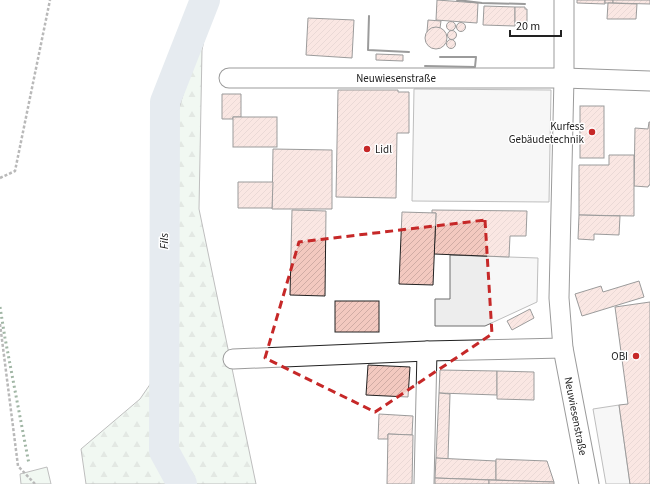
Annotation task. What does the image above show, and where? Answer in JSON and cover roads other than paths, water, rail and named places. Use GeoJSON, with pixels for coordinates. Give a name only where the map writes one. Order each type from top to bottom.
{"type":"FeatureCollection","features":[{"type":"Feature","properties":{"kind":"street","name":"Neuwiesenstraße"},"geometry":{"type":"LineString","coordinates":[[564,0],[564,78],[559,298],[563,348],[589,484]]}},
{"type":"Feature","properties":{"kind":"street","name":"Neuwiesenstraße"},"geometry":{"type":"LineString","coordinates":[[229,78],[564,78],[650,81]]}},
{"type":"Feature","properties":{"kind":"street"},"geometry":{"type":"LineString","coordinates":[[233,359],[427,351],[563,348]]}},
{"type":"Feature","properties":{"kind":"street"},"geometry":{"type":"LineString","coordinates":[[424,484],[427,351]]}},
{"type":"Feature","properties":{"kind":"waterway","name":"Fils"},"geometry":{"type":"LineString","coordinates":[[182,484],[164,451],[165,102],[205,0]]}},
{"type":"Feature","properties":{"kind":"place","name":"Kurfess Gebäudetechnik"},"geometry":{"type":"Point","coordinates":[592,132]}},
{"type":"Feature","properties":{"kind":"place","name":"Lidl"},"geometry":{"type":"Point","coordinates":[367,149]}},
{"type":"Feature","properties":{"kind":"place","name":"OBI"},"geometry":{"type":"Point","coordinates":[636,356]}}]}
